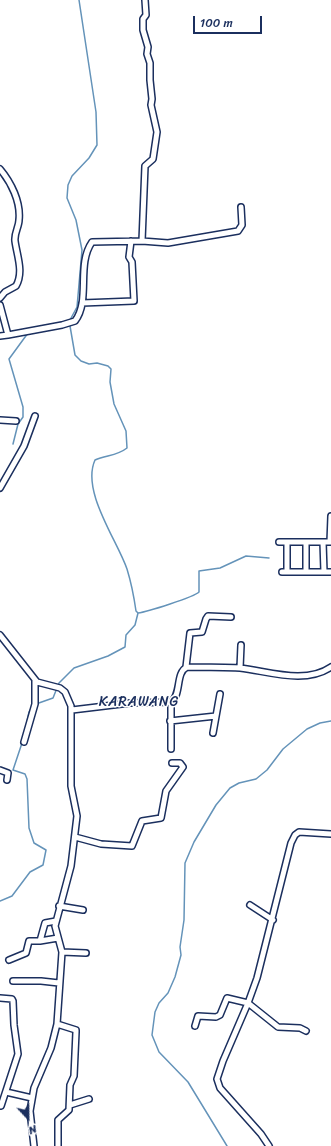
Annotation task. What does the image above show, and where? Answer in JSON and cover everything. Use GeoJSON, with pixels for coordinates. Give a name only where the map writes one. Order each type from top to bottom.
{"type":"FeatureCollection","features":[{"type":"Feature","properties":{"kind":"street"},"geometry":{"type":"LineString","coordinates":[[142,241],[145,166],[146,162],[153,159],[157,132],[151,105],[150,62],[147,54],[148,45],[143,30],[143,19],[146,15],[145,0]]}},
{"type":"Feature","properties":{"kind":"street"},"geometry":{"type":"LineString","coordinates":[[0,169],[12,186],[20,219],[15,238],[20,271],[19,279],[16,286],[5,292],[0,298]]}},
{"type":"Feature","properties":{"kind":"street"},"geometry":{"type":"LineString","coordinates":[[0,336],[71,323],[78,316],[82,303],[82,274],[91,243],[94,241],[142,241],[168,243],[238,231],[242,225],[241,207]]}},
{"type":"Feature","properties":{"kind":"street"},"geometry":{"type":"LineString","coordinates":[[82,303],[134,301],[132,261],[130,257],[132,241]]}},
{"type":"Feature","properties":{"kind":"street"},"geometry":{"type":"LineString","coordinates":[[0,304],[8,335]]}},
{"type":"Feature","properties":{"kind":"street"},"geometry":{"type":"LineString","coordinates":[[0,488],[24,446],[35,416]]}},
{"type":"Feature","properties":{"kind":"street"},"geometry":{"type":"LineString","coordinates":[[0,420],[16,421]]}},
{"type":"Feature","properties":{"kind":"street"},"geometry":{"type":"LineString","coordinates":[[279,542],[331,542],[331,516]]}},
{"type":"Feature","properties":{"kind":"street"},"geometry":{"type":"LineString","coordinates":[[287,542],[285,572],[331,572]]}},
{"type":"Feature","properties":{"kind":"street"},"geometry":{"type":"LineString","coordinates":[[306,542],[306,572]]}},
{"type":"Feature","properties":{"kind":"street"},"geometry":{"type":"LineString","coordinates":[[323,542],[324,572]]}},
{"type":"Feature","properties":{"kind":"street"},"geometry":{"type":"LineString","coordinates":[[171,749],[171,702],[176,697],[182,673],[186,667],[190,633],[202,632],[208,616],[231,617]]}},
{"type":"Feature","properties":{"kind":"street"},"geometry":{"type":"LineString","coordinates":[[0,635],[35,680],[42,684],[55,686],[63,690],[68,697],[72,710],[71,786],[77,811],[75,837],[71,866],[59,906],[55,928],[62,952],[57,1024],[51,1048],[38,1077],[32,1098],[30,1115],[34,1146]]}},
{"type":"Feature","properties":{"kind":"street"},"geometry":{"type":"LineString","coordinates":[[240,668],[241,645]]}},
{"type":"Feature","properties":{"kind":"street"},"geometry":{"type":"LineString","coordinates":[[186,667],[240,668],[294,675],[319,673],[331,667]]}},
{"type":"Feature","properties":{"kind":"street"},"geometry":{"type":"LineString","coordinates":[[24,742],[35,704],[35,680]]}},
{"type":"Feature","properties":{"kind":"street"},"geometry":{"type":"LineString","coordinates":[[213,733],[220,694]]}},
{"type":"Feature","properties":{"kind":"street"},"geometry":{"type":"LineString","coordinates":[[72,710],[130,703],[171,702]]}},
{"type":"Feature","properties":{"kind":"street"},"geometry":{"type":"LineString","coordinates":[[170,721],[216,716]]}},
{"type":"Feature","properties":{"kind":"street"},"geometry":{"type":"LineString","coordinates":[[75,837],[101,844],[132,846],[142,821],[161,818],[166,791],[183,767],[180,763],[172,763]]}},
{"type":"Feature","properties":{"kind":"street"},"geometry":{"type":"LineString","coordinates":[[0,770],[8,773],[7,780]]}},
{"type":"Feature","properties":{"kind":"street"},"geometry":{"type":"LineString","coordinates":[[269,1146],[261,1134],[220,1088],[217,1082],[227,1048],[248,1003],[273,920],[283,870],[295,835],[299,832],[331,834]]}},
{"type":"Feature","properties":{"kind":"street"},"geometry":{"type":"LineString","coordinates":[[250,905],[273,920]]}},
{"type":"Feature","properties":{"kind":"street"},"geometry":{"type":"LineString","coordinates":[[59,906],[83,910]]}},
{"type":"Feature","properties":{"kind":"street"},"geometry":{"type":"LineString","coordinates":[[40,941],[45,923],[56,921]]}},
{"type":"Feature","properties":{"kind":"street"},"geometry":{"type":"LineString","coordinates":[[9,960],[26,953],[29,940],[40,941],[58,938]]}},
{"type":"Feature","properties":{"kind":"street"},"geometry":{"type":"LineString","coordinates":[[62,952],[86,953]]}},
{"type":"Feature","properties":{"kind":"street"},"geometry":{"type":"LineString","coordinates":[[13,981],[41,981],[59,983]]}},
{"type":"Feature","properties":{"kind":"street"},"geometry":{"type":"LineString","coordinates":[[0,998],[12,999],[14,1001],[14,1025],[18,1054],[1,1106]]}},
{"type":"Feature","properties":{"kind":"street"},"geometry":{"type":"LineString","coordinates":[[195,1026],[198,1016],[216,1017],[220,1015],[226,998],[248,1003],[278,1027],[300,1028],[306,1031]]}},
{"type":"Feature","properties":{"kind":"street"},"geometry":{"type":"LineString","coordinates":[[57,1024],[76,1031],[74,1076],[70,1085],[70,1105],[68,1112],[58,1120],[58,1146]]}},
{"type":"Feature","properties":{"kind":"street"},"geometry":{"type":"LineString","coordinates":[[6,1092],[32,1098]]}},
{"type":"Feature","properties":{"kind":"street"},"geometry":{"type":"LineString","coordinates":[[70,1105],[89,1100]]}},
{"type":"Feature","properties":{"kind":"waterway"},"geometry":{"type":"LineString","coordinates":[[79,0],[96,112],[97,145],[89,158],[72,176],[68,185],[67,198],[76,220],[82,250],[77,307],[70,320],[70,326],[75,355],[81,361],[89,364],[97,363],[108,366],[111,369],[110,382],[114,404],[126,431],[127,448],[119,453],[95,460],[92,472],[96,500],[127,569],[136,611],[138,613]]}},
{"type":"Feature","properties":{"kind":"waterway"},"geometry":{"type":"LineString","coordinates":[[13,444],[18,424],[23,417],[23,407],[9,359],[28,333]]}},
{"type":"Feature","properties":{"kind":"waterway"},"geometry":{"type":"LineString","coordinates":[[138,613],[170,604],[199,592],[199,571],[220,568],[246,556],[269,558]]}},
{"type":"Feature","properties":{"kind":"waterway"},"geometry":{"type":"LineString","coordinates":[[36,704],[53,698],[59,683],[74,668],[108,656],[125,647],[126,635],[135,625],[138,613]]}},
{"type":"Feature","properties":{"kind":"waterway"},"geometry":{"type":"LineString","coordinates":[[26,727],[29,712],[33,705]]}},
{"type":"Feature","properties":{"kind":"waterway"},"geometry":{"type":"LineString","coordinates":[[227,1146],[188,1082],[159,1052],[152,1035],[155,1012],[159,1003],[168,993],[175,977],[181,955],[180,947],[184,920],[185,863],[194,842],[216,805],[230,788],[239,783],[256,779],[267,770],[283,749],[307,729],[320,723],[331,721]]}},
{"type":"Feature","properties":{"kind":"waterway"},"geometry":{"type":"LineString","coordinates":[[0,901],[12,896],[30,872],[43,865],[46,850],[34,843],[29,828],[27,779],[25,774],[13,770],[22,743]]}},
{"type":"Feature","properties":{"kind":"district","name":"KARAWANG"},"geometry":{"type":"Point","coordinates":[139,702]}}]}
